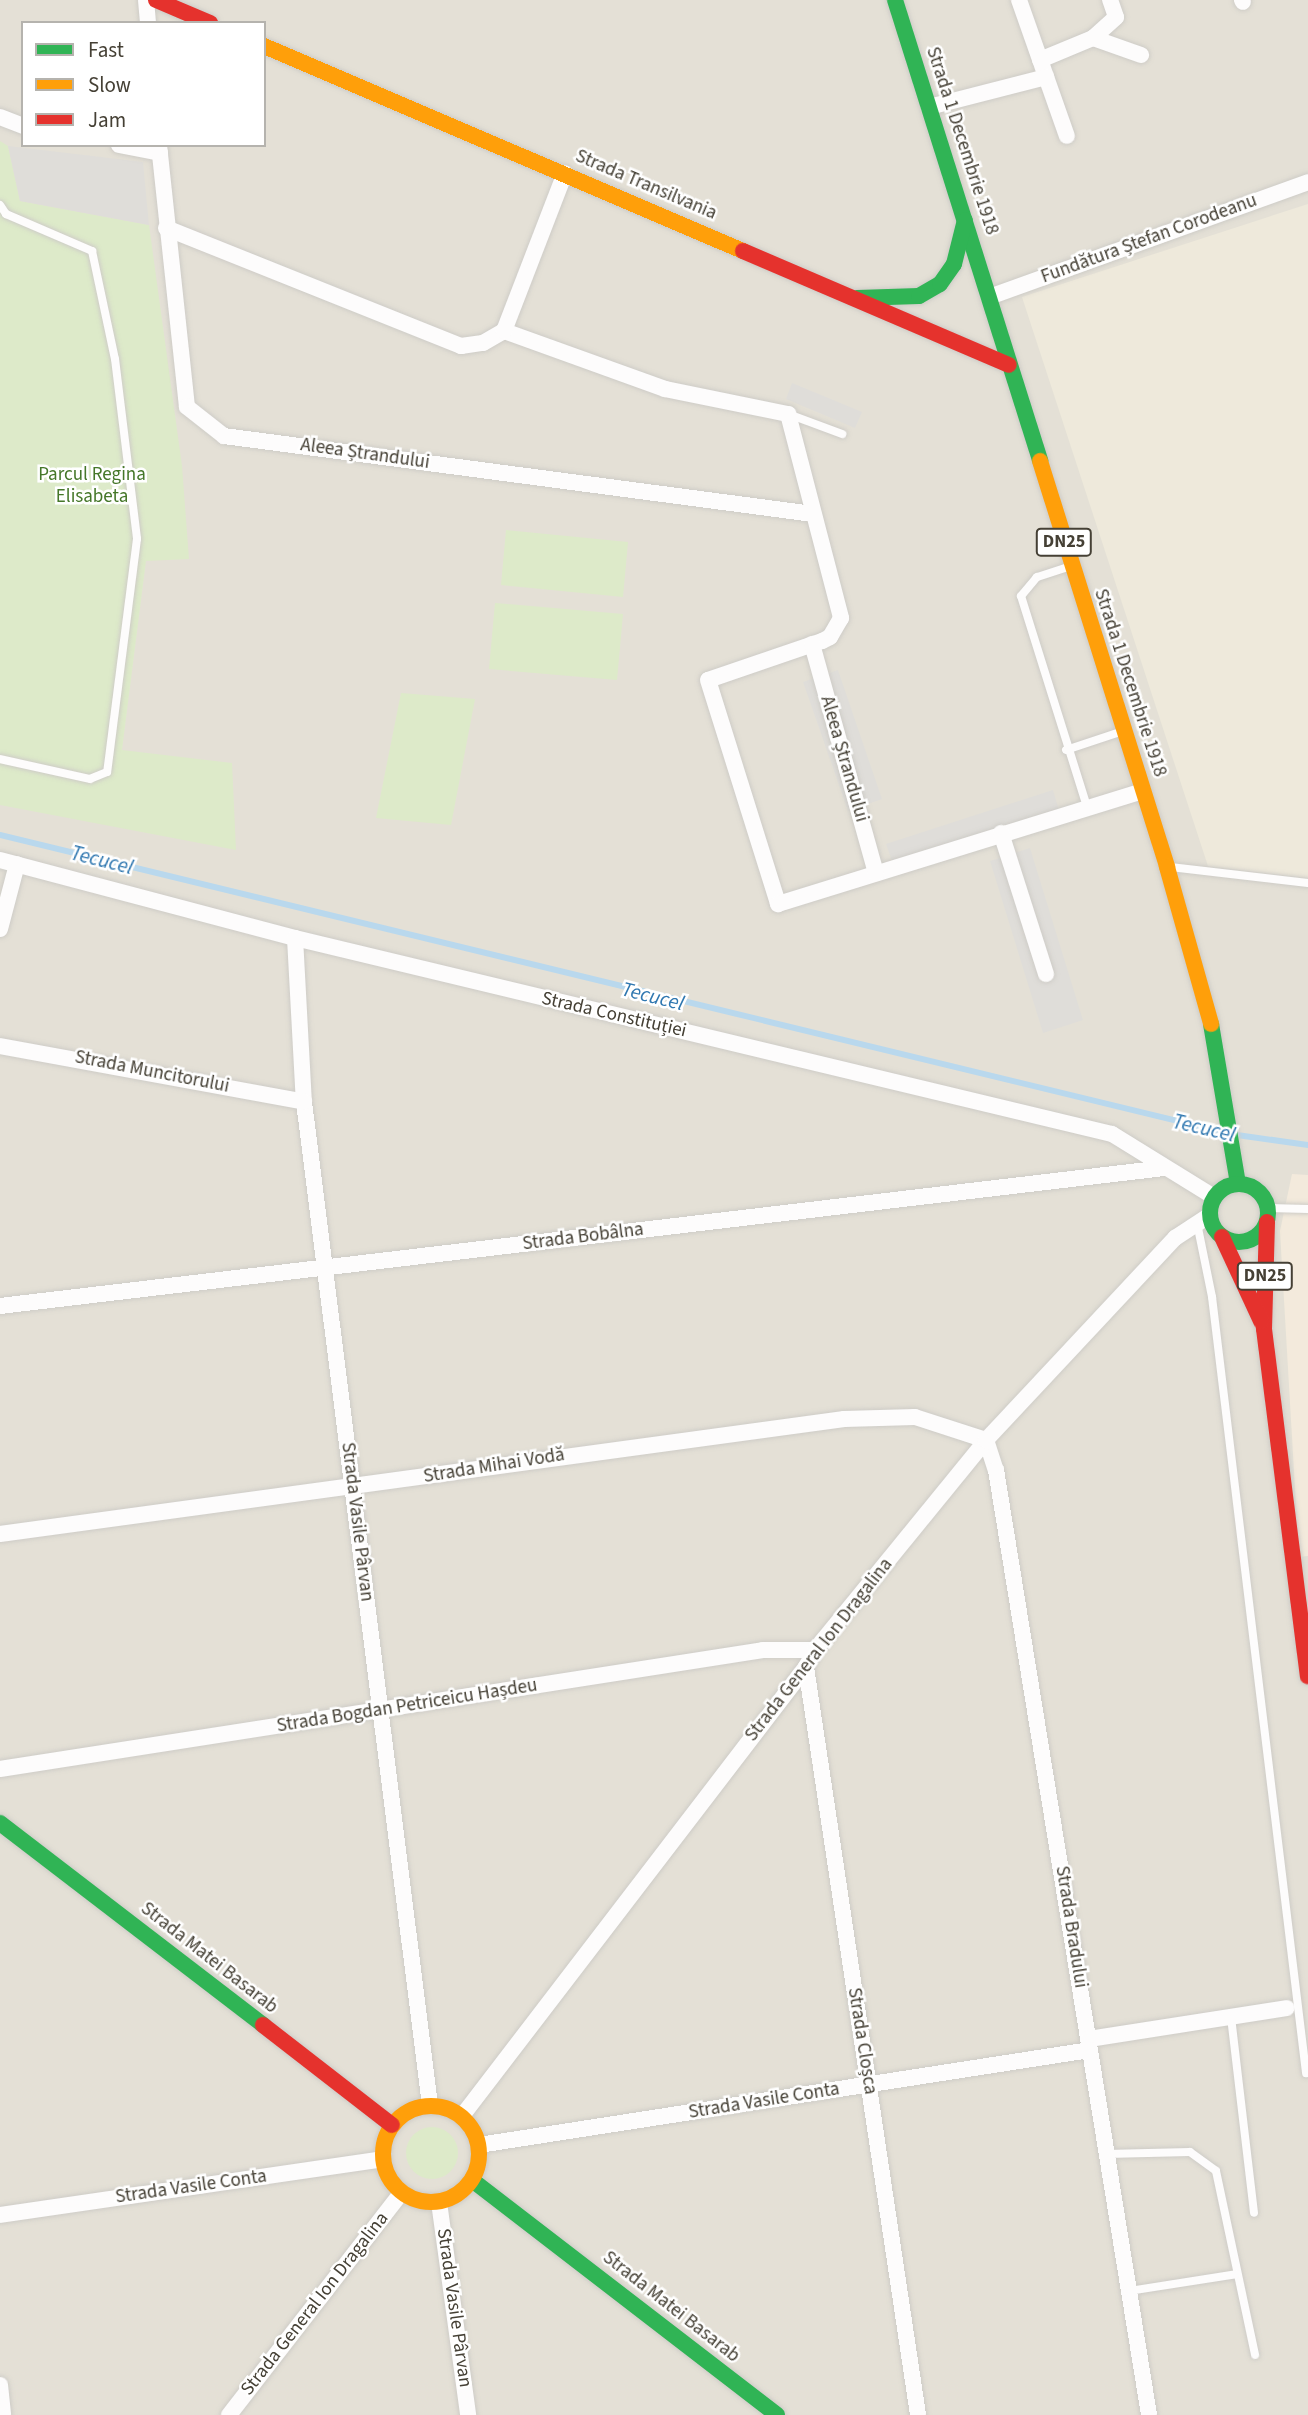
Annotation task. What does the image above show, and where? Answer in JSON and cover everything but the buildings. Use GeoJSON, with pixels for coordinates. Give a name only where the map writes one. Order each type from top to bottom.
{"type":"FeatureCollection","features":[{"type":"Feature","properties":{"kind":"main road"},"geometry":{"type":"LineString","coordinates":[[156,0],[202,16]]}},
{"type":"Feature","properties":{"kind":"main road","name":"Strada 1 Decembrie 1918"},"geometry":{"type":"LineString","coordinates":[[894,0],[965,218],[1071,566],[1167,867],[1225,1085],[1238,1183]]}},
{"type":"Feature","properties":{"kind":"main road","name":"Strada Transilvania"},"geometry":{"type":"LineString","coordinates":[[266,47],[1009,365]]}},
{"type":"Feature","properties":{"kind":"main road"},"geometry":{"type":"LineString","coordinates":[[857,298],[919,296],[940,284],[954,264],[965,218]]}},
{"type":"Feature","properties":{"kind":"main road"},"geometry":{"type":"LineString","coordinates":[[1238,1183],[1263,1196],[1267,1215],[1248,1240],[1222,1237],[1203,1218],[1214,1196],[1238,1183]]}},
{"type":"Feature","properties":{"kind":"main road","name":"DN25"},"geometry":{"type":"LineString","coordinates":[[1267,1215],[1264,1329],[1301,1571],[1308,1676]]}},
{"type":"Feature","properties":{"kind":"main road","name":"DN25"},"geometry":{"type":"LineString","coordinates":[[1222,1237],[1264,1329]]}},
{"type":"Feature","properties":{"kind":"main road","name":"Strada Matei Basarab"},"geometry":{"type":"LineString","coordinates":[[0,1824],[392,2125]]}},
{"type":"Feature","properties":{"kind":"main road"},"geometry":{"type":"LineString","coordinates":[[429,2105],[462,2116],[479,2145],[472,2180],[463,2191],[439,2202],[426,2202],[401,2192],[383,2159],[392,2125],[409,2111],[429,2105]]}},
{"type":"Feature","properties":{"kind":"main road","name":"Strada Matei Basarab"},"geometry":{"type":"LineString","coordinates":[[472,2180],[777,2415]]}},
{"type":"Feature","properties":{"kind":"street"},"geometry":{"type":"LineString","coordinates":[[146,0],[148,21]]}},
{"type":"Feature","properties":{"kind":"street"},"geometry":{"type":"LineString","coordinates":[[1019,0],[1067,136]]}},
{"type":"Feature","properties":{"kind":"street"},"geometry":{"type":"LineString","coordinates":[[1040,60],[1093,38],[1116,17],[1110,0]]}},
{"type":"Feature","properties":{"kind":"street"},"geometry":{"type":"LineString","coordinates":[[1093,38],[1141,55]]}},
{"type":"Feature","properties":{"kind":"street"},"geometry":{"type":"LineString","coordinates":[[929,107],[1046,76]]}},
{"type":"Feature","properties":{"kind":"street"},"geometry":{"type":"LineString","coordinates":[[0,117],[21,125]]}},
{"type":"Feature","properties":{"kind":"street"},"geometry":{"type":"LineString","coordinates":[[138,147],[159,149]]}},
{"type":"Feature","properties":{"kind":"street","name":"Aleea Ștrandului"},"geometry":{"type":"LineString","coordinates":[[159,149],[187,407],[224,436],[813,514]]}},
{"type":"Feature","properties":{"kind":"street"},"geometry":{"type":"LineString","coordinates":[[166,228],[461,345],[484,342],[504,331],[565,173]]}},
{"type":"Feature","properties":{"kind":"street","name":"Fundătura Ștefan Corodeanu"},"geometry":{"type":"LineString","coordinates":[[989,297],[1308,182]]}},
{"type":"Feature","properties":{"kind":"street"},"geometry":{"type":"LineString","coordinates":[[504,331],[665,389],[788,414],[841,618],[830,638],[708,680],[778,904],[1143,790]]}},
{"type":"Feature","properties":{"kind":"street","name":"Aleea Ștrandului"},"geometry":{"type":"LineString","coordinates":[[812,644],[876,873]]}},
{"type":"Feature","properties":{"kind":"street"},"geometry":{"type":"LineString","coordinates":[[1001,833],[1046,974]]}},
{"type":"Feature","properties":{"kind":"street","name":"Strada Constituției"},"geometry":{"type":"LineString","coordinates":[[0,860],[295,938],[1112,1134],[1214,1196]]}},
{"type":"Feature","properties":{"kind":"street"},"geometry":{"type":"LineString","coordinates":[[0,929],[17,864]]}},
{"type":"Feature","properties":{"kind":"street","name":"Strada Vasile Pârvan"},"geometry":{"type":"LineString","coordinates":[[295,938],[304,1102],[382,1710],[429,2105]]}},
{"type":"Feature","properties":{"kind":"street","name":"Strada Muncitorului"},"geometry":{"type":"LineString","coordinates":[[0,1046],[304,1102]]}},
{"type":"Feature","properties":{"kind":"street","name":"Strada Bobâlna"},"geometry":{"type":"LineString","coordinates":[[0,1306],[1165,1168]]}},
{"type":"Feature","properties":{"kind":"street","name":"Strada General Ion Dragalina"},"geometry":{"type":"LineString","coordinates":[[462,2116],[806,1667],[815,1650],[986,1440],[1175,1238],[1203,1218]]}},
{"type":"Feature","properties":{"kind":"street","name":"Strada Mihai Vodă"},"geometry":{"type":"LineString","coordinates":[[0,1534],[844,1419],[915,1417],[986,1440]]}},
{"type":"Feature","properties":{"kind":"street","name":"Strada Bradului"},"geometry":{"type":"LineString","coordinates":[[986,1440],[996,1470],[1149,2415]]}},
{"type":"Feature","properties":{"kind":"street","name":"Strada Bogdan Petriceicu Hașdeu"},"geometry":{"type":"LineString","coordinates":[[0,1769],[763,1650],[815,1650]]}},
{"type":"Feature","properties":{"kind":"street","name":"Strada Cloșca"},"geometry":{"type":"LineString","coordinates":[[806,1667],[918,2415]]}},
{"type":"Feature","properties":{"kind":"street","name":"Strada Vasile Conta"},"geometry":{"type":"LineString","coordinates":[[479,2145],[869,2085],[1287,2008]]}},
{"type":"Feature","properties":{"kind":"street","name":"Strada Vasile Conta"},"geometry":{"type":"LineString","coordinates":[[0,2214],[383,2159]]}},
{"type":"Feature","properties":{"kind":"street","name":"Strada General Ion Dragalina"},"geometry":{"type":"LineString","coordinates":[[229,2415],[401,2192]]}},
{"type":"Feature","properties":{"kind":"street","name":"Strada Vasile Pârvan"},"geometry":{"type":"LineString","coordinates":[[439,2202],[468,2415]]}},
{"type":"Feature","properties":{"kind":"street"},"geometry":{"type":"LineString","coordinates":[[0,2385],[4,2415]]}},
{"type":"Feature","properties":{"kind":"lane"},"geometry":{"type":"LineString","coordinates":[[0,205],[6,214],[92,251],[116,359],[136,539],[107,772],[90,779],[0,759]]}},
{"type":"Feature","properties":{"kind":"lane"},"geometry":{"type":"LineString","coordinates":[[788,414],[842,433]]}},
{"type":"Feature","properties":{"kind":"lane"},"geometry":{"type":"LineString","coordinates":[[1071,566],[1037,577],[1021,596],[1066,750],[1087,806]]}},
{"type":"Feature","properties":{"kind":"lane"},"geometry":{"type":"LineString","coordinates":[[1066,750],[1124,731]]}},
{"type":"Feature","properties":{"kind":"lane"},"geometry":{"type":"LineString","coordinates":[[1167,867],[1308,883]]}},
{"type":"Feature","properties":{"kind":"lane"},"geometry":{"type":"LineString","coordinates":[[1267,1215],[1308,1209]]}},
{"type":"Feature","properties":{"kind":"lane"},"geometry":{"type":"LineString","coordinates":[[1203,1218],[1306,2073]]}},
{"type":"Feature","properties":{"kind":"lane"},"geometry":{"type":"LineString","coordinates":[[1231,2017],[1254,2213]]}},
{"type":"Feature","properties":{"kind":"lane"},"geometry":{"type":"LineString","coordinates":[[1106,2154],[1190,2152],[1207,2161],[1216,2171],[1255,2355]]}},
{"type":"Feature","properties":{"kind":"lane"},"geometry":{"type":"LineString","coordinates":[[1129,2291],[1237,2274]]}},
{"type":"Feature","properties":{"kind":"shaded area"},"geometry":{"type":"Polygon","coordinates":[[[0,0],[1308,0],[1308,2415],[0,2415],[0,0]]]}},
{"type":"Feature","properties":{"kind":"shaded area"},"geometry":{"type":"Polygon","coordinates":[[[8,146],[143,162],[149,225],[20,201],[8,146]]]}},
{"type":"Feature","properties":{"kind":"shaded area"},"geometry":{"type":"Polygon","coordinates":[[[1308,204],[1308,878],[1208,866],[1022,297],[1308,204]]]}},
{"type":"Feature","properties":{"kind":"shaded area"},"geometry":{"type":"Polygon","coordinates":[[[792,383],[862,412],[855,428],[786,399],[792,383]]]}},
{"type":"Feature","properties":{"kind":"shaded area"},"geometry":{"type":"Polygon","coordinates":[[[838,670],[882,799],[848,811],[803,682],[838,670]]]}},
{"type":"Feature","properties":{"kind":"shaded area"},"geometry":{"type":"Polygon","coordinates":[[[1053,790],[1059,810],[893,864],[886,844],[1053,790]]]}},
{"type":"Feature","properties":{"kind":"shaded area"},"geometry":{"type":"Polygon","coordinates":[[[1030,848],[1083,1020],[1043,1033],[990,861],[1030,848]]]}},
{"type":"Feature","properties":{"kind":"shaded area"},"geometry":{"type":"Polygon","coordinates":[[[1292,1174],[1308,1175],[1308,1556],[1299,1557],[1280,1231],[1292,1174]]]}},
{"type":"Feature","properties":{"kind":"green space","name":"Parcul Regina Elisabeta"},"geometry":{"type":"Polygon","coordinates":[[[0,141],[8,146],[20,201],[149,225],[182,466],[189,559],[146,561],[122,750],[232,763],[236,850],[0,805],[0,141]]]}},
{"type":"Feature","properties":{"kind":"green space"},"geometry":{"type":"Polygon","coordinates":[[[506,530],[628,542],[623,597],[501,585],[506,530]]]}},
{"type":"Feature","properties":{"kind":"green space"},"geometry":{"type":"Polygon","coordinates":[[[495,603],[623,614],[617,680],[489,669],[495,603]]]}},
{"type":"Feature","properties":{"kind":"green space"},"geometry":{"type":"Polygon","coordinates":[[[401,693],[475,699],[451,825],[376,818],[401,693]]]}},
{"type":"Feature","properties":{"kind":"green space"},"geometry":{"type":"Polygon","coordinates":[[[432,2127],[451,2134],[458,2153],[451,2172],[432,2179],[413,2172],[406,2153],[413,2134],[432,2127]]]}},
{"type":"Feature","properties":{"kind":"waterway","name":"Tecucel"},"geometry":{"type":"LineString","coordinates":[[0,835],[1223,1132]]}},
{"type":"Feature","properties":{"kind":"waterway","name":"Tecucel"},"geometry":{"type":"LineString","coordinates":[[1237,1135],[1308,1145]]}},
{"type":"Feature","properties":{"kind":"traffic: fast"},"geometry":{"type":"LineString","coordinates":[[895,0],[1040,461]]}},
{"type":"Feature","properties":{"kind":"traffic: fast"},"geometry":{"type":"LineString","coordinates":[[857,298],[919,296],[940,284],[954,264],[965,220]]}},
{"type":"Feature","properties":{"kind":"traffic: fast"},"geometry":{"type":"LineString","coordinates":[[1211,1024],[1238,1183]]}},
{"type":"Feature","properties":{"kind":"traffic: fast"},"geometry":{"type":"LineString","coordinates":[[1239,1184],[1250,1186],[1263,1197],[1268,1213],[1266,1224],[1255,1237],[1239,1242],[1228,1240],[1215,1229],[1210,1213],[1212,1202],[1223,1189],[1239,1184]]}},
{"type":"Feature","properties":{"kind":"traffic: fast"},"geometry":{"type":"LineString","coordinates":[[0,1823],[263,2025]]}},
{"type":"Feature","properties":{"kind":"traffic: fast"},"geometry":{"type":"LineString","coordinates":[[472,2180],[777,2415]]}},
{"type":"Feature","properties":{"kind":"traffic: slow"},"geometry":{"type":"LineString","coordinates":[[266,47],[743,251]]}},
{"type":"Feature","properties":{"kind":"traffic: slow"},"geometry":{"type":"LineString","coordinates":[[1040,461],[1167,867],[1211,1024]]}},
{"type":"Feature","properties":{"kind":"traffic: slow"},"geometry":{"type":"LineString","coordinates":[[422,2106],[440,2106],[458,2114],[471,2127],[479,2145],[479,2154],[476,2173],[458,2194],[440,2202],[422,2202],[404,2194],[391,2181],[383,2163],[383,2145],[391,2127],[404,2114],[422,2106]]}},
{"type":"Feature","properties":{"kind":"traffic: jam"},"geometry":{"type":"LineString","coordinates":[[156,0],[205,21]]}},
{"type":"Feature","properties":{"kind":"traffic: jam"},"geometry":{"type":"LineString","coordinates":[[743,251],[1009,365]]}},
{"type":"Feature","properties":{"kind":"traffic: jam"},"geometry":{"type":"LineString","coordinates":[[1267,1222],[1264,1329],[1308,1676]]}},
{"type":"Feature","properties":{"kind":"traffic: jam"},"geometry":{"type":"LineString","coordinates":[[1222,1237],[1261,1321]]}},
{"type":"Feature","properties":{"kind":"traffic: jam"},"geometry":{"type":"LineString","coordinates":[[263,2025],[392,2125]]}}]}
